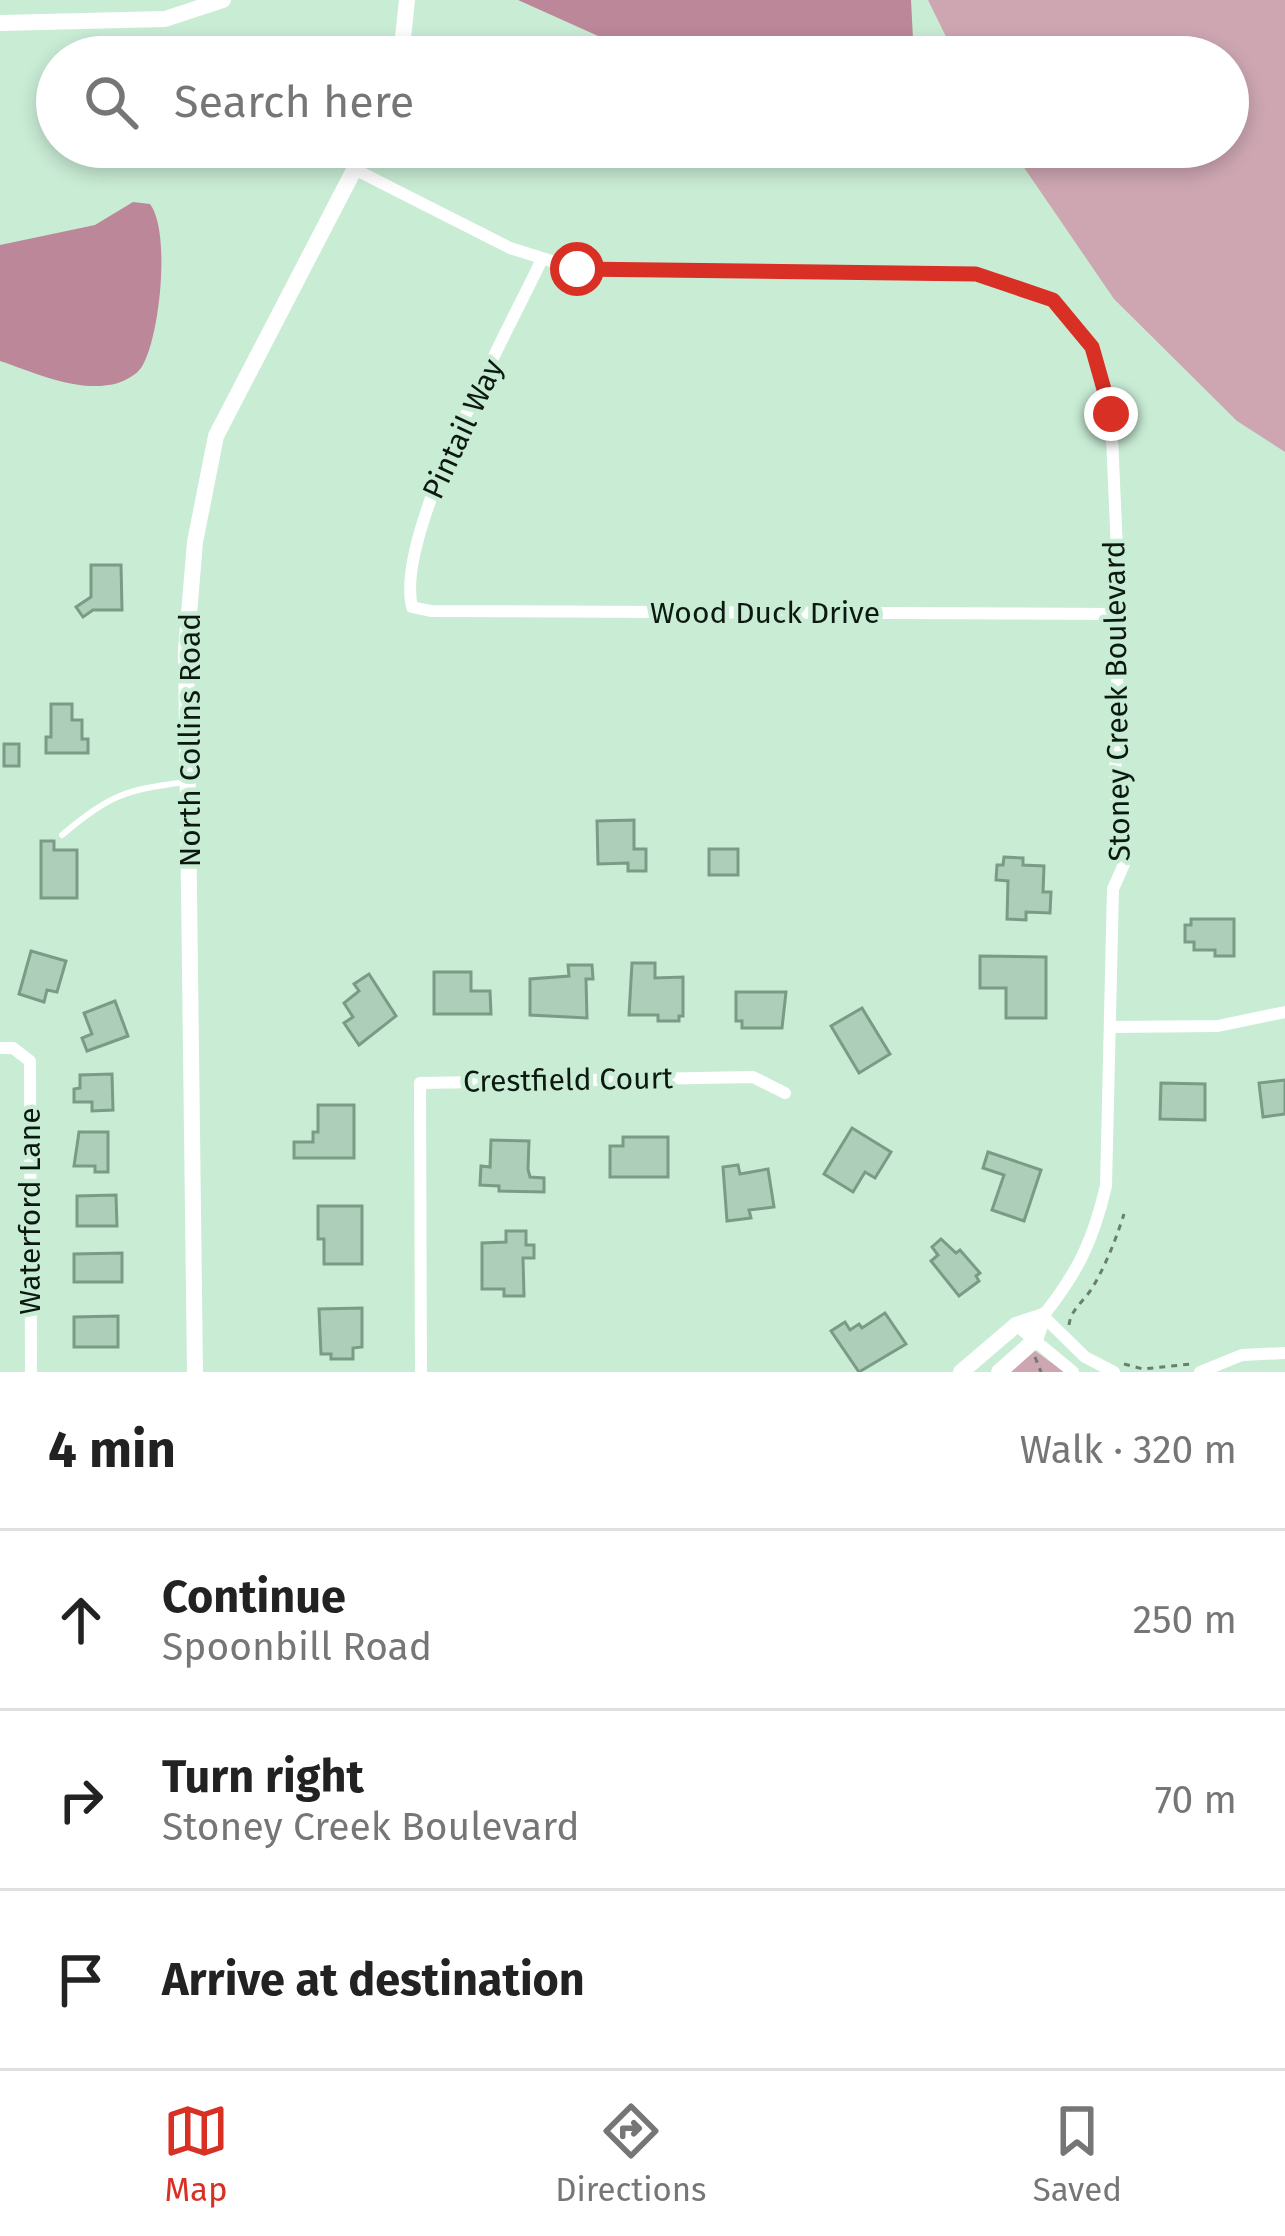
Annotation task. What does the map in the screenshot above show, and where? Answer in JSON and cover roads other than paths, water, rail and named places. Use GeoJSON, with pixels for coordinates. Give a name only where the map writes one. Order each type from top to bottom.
{"type":"FeatureCollection","features":[{"type":"Feature","properties":{"kind":"street"},"geometry":{"type":"LineString","coordinates":[[0,23],[165,20],[223,0]]}},
{"type":"Feature","properties":{"kind":"street"},"geometry":{"type":"LineString","coordinates":[[403,36],[407,0]]}},
{"type":"Feature","properties":{"kind":"street"},"geometry":{"type":"LineString","coordinates":[[354,170],[510,248],[542,259]]}},
{"type":"Feature","properties":{"kind":"street","name":"North Collins Road"},"geometry":{"type":"LineString","coordinates":[[195,1372],[186,650],[195,542],[216,436],[354,170]]}},
{"type":"Feature","properties":{"kind":"street","name":"Stoney Creek Boulevard"},"geometry":{"type":"LineString","coordinates":[[542,259],[577,269],[976,274],[1053,300],[1092,347],[1111,414],[1118,614],[1115,788],[1124,864],[1113,889],[1103,1201],[1075,1276],[1043,1316],[1035,1352],[999,1372]]}},
{"type":"Feature","properties":{"kind":"street","name":"Pintail Way"},"geometry":{"type":"LineString","coordinates":[[412,607],[408,592],[414,550],[428,500],[542,259]]}},
{"type":"Feature","properties":{"kind":"street","name":"Wood Duck Drive"},"geometry":{"type":"LineString","coordinates":[[412,607],[454,612],[1118,614]]}},
{"type":"Feature","properties":{"kind":"street"},"geometry":{"type":"LineString","coordinates":[[1110,1027],[1218,1026],[1285,1012]]}},
{"type":"Feature","properties":{"kind":"street","name":"Waterford Lane"},"geometry":{"type":"LineString","coordinates":[[0,1048],[23,1052],[30,1061],[31,1372]]}},
{"type":"Feature","properties":{"kind":"street","name":"Crestfield Court"},"geometry":{"type":"LineString","coordinates":[[422,1372],[420,1083],[753,1077],[785,1093]]}},
{"type":"Feature","properties":{"kind":"street"},"geometry":{"type":"LineString","coordinates":[[962,1372],[1016,1325],[1043,1316],[1085,1357],[1115,1367]]}},
{"type":"Feature","properties":{"kind":"street"},"geometry":{"type":"LineString","coordinates":[[1016,1325],[1035,1352],[1073,1372]]}},
{"type":"Feature","properties":{"kind":"street"},"geometry":{"type":"LineString","coordinates":[[1201,1367],[1242,1355],[1285,1353]]}},
{"type":"Feature","properties":{"kind":"lane"},"geometry":{"type":"LineString","coordinates":[[62,835],[106,800],[132,790],[189,782]]}}]}
